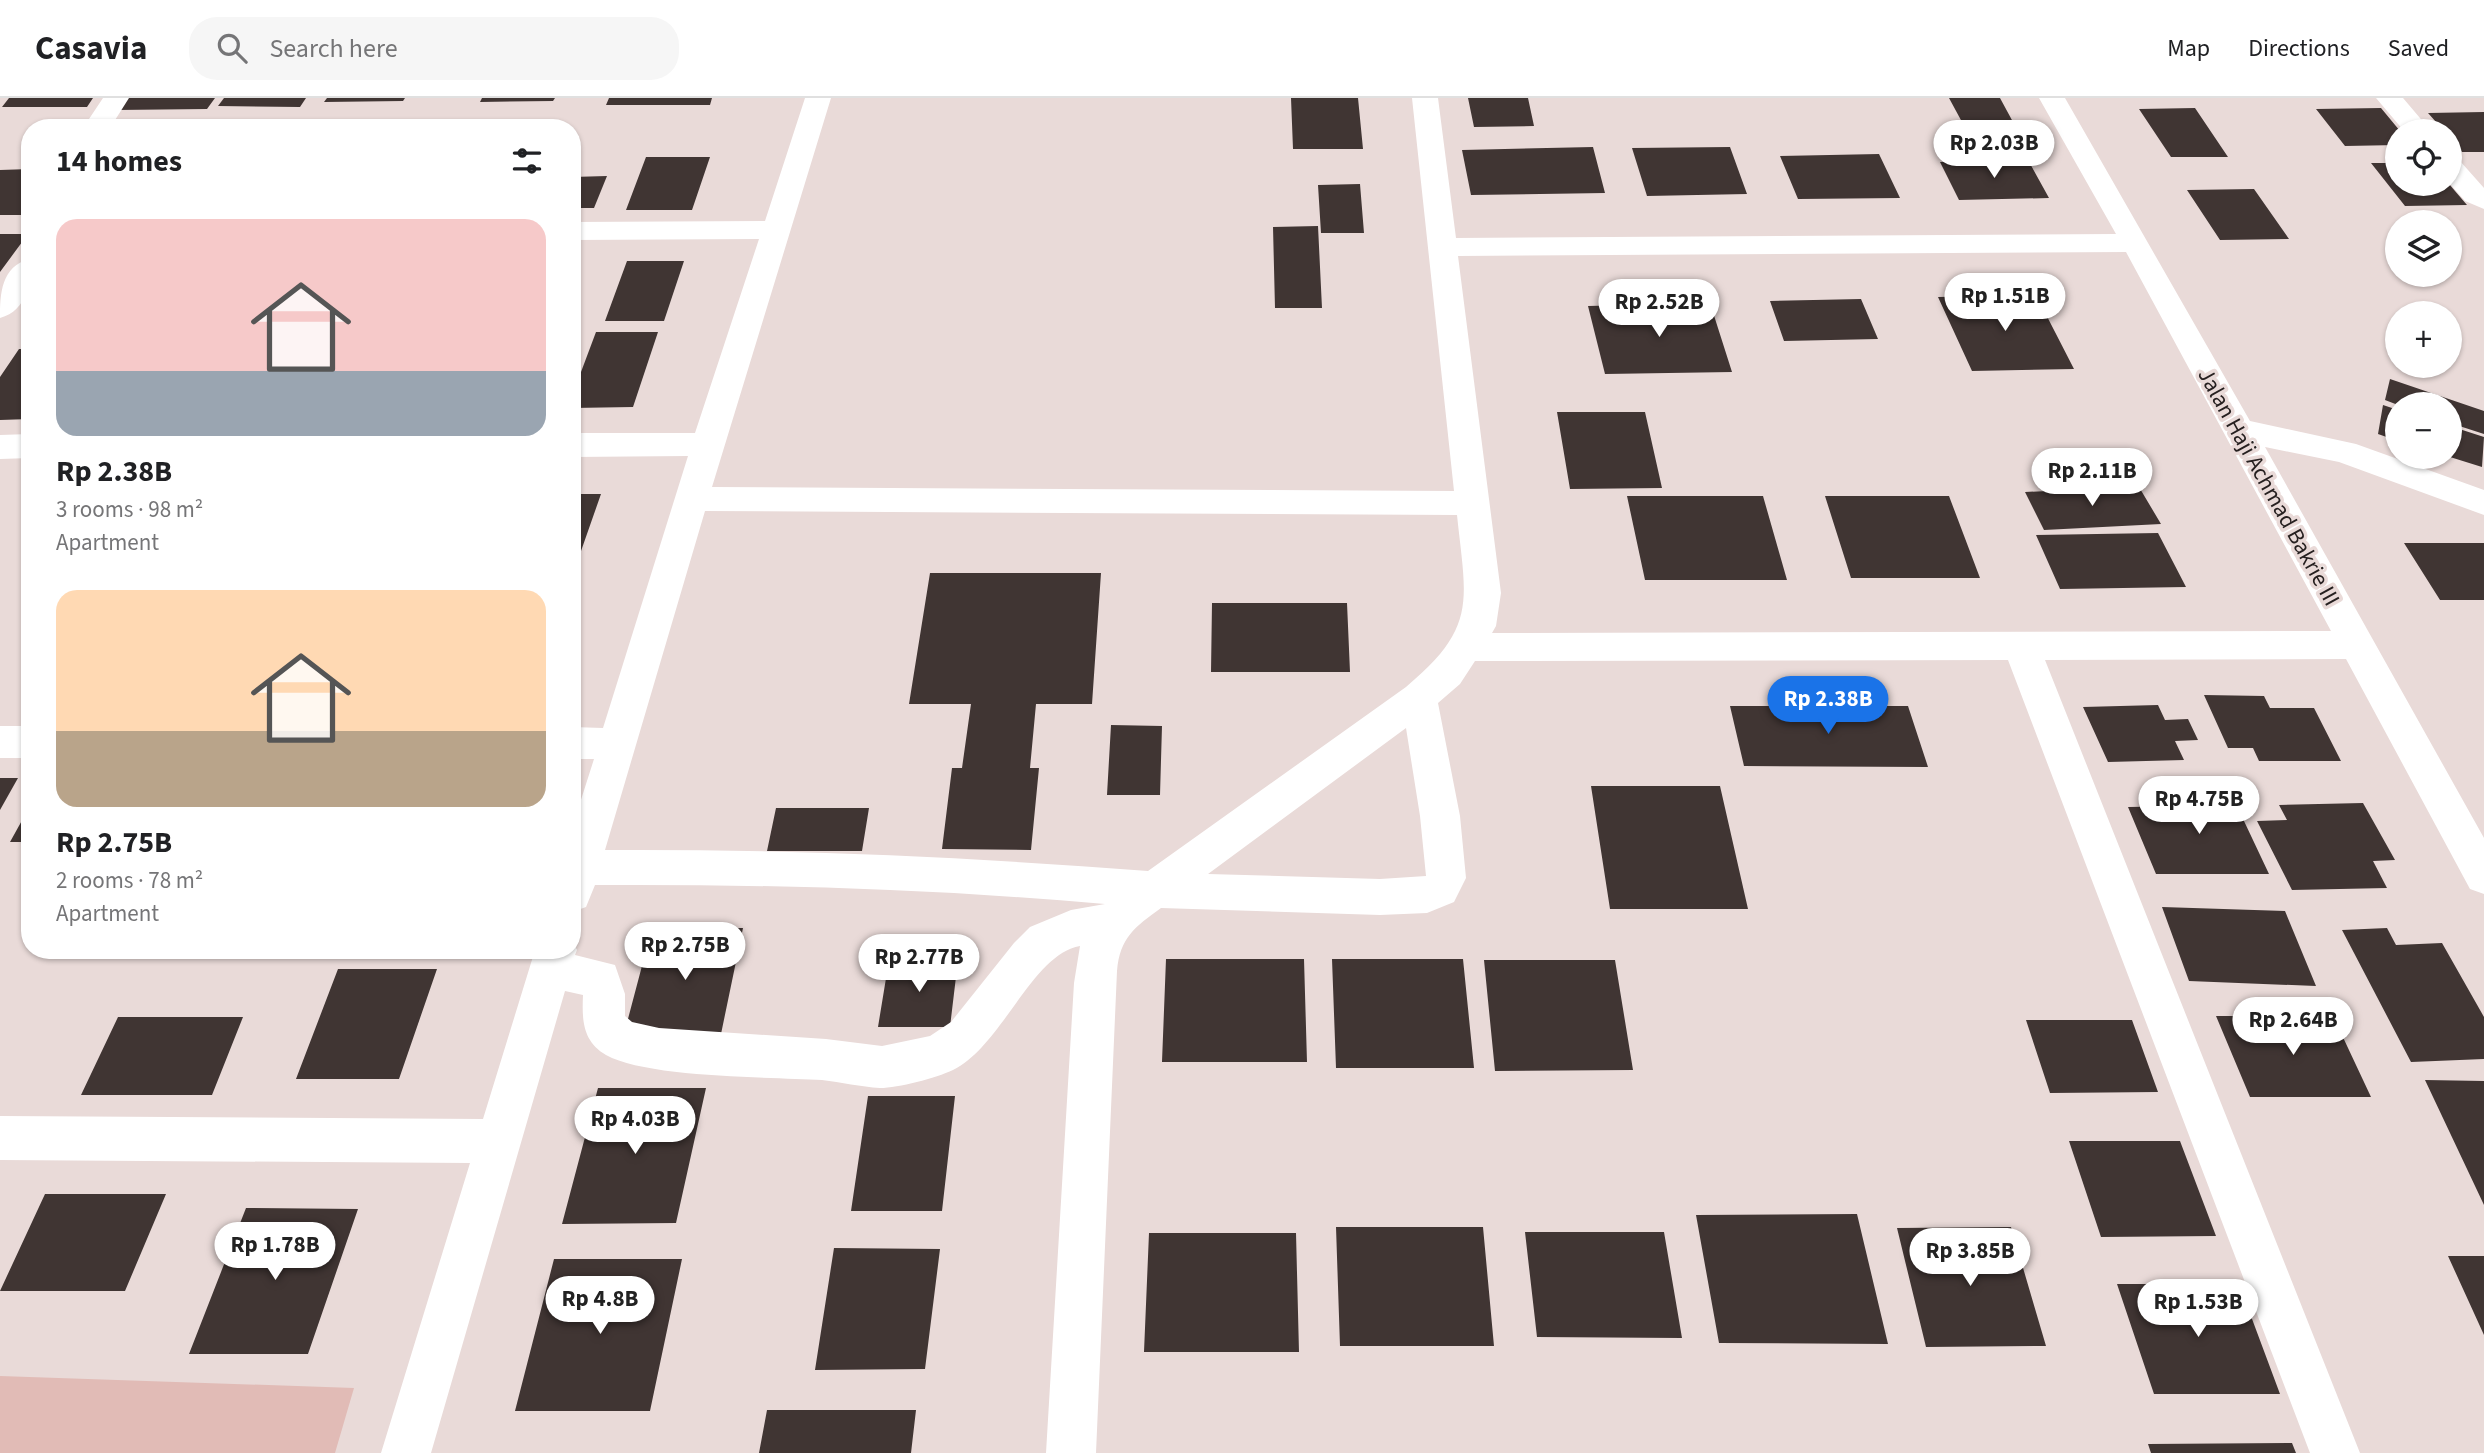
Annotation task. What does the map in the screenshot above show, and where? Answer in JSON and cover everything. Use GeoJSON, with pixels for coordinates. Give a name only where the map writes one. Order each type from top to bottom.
{"type":"FeatureCollection","features":[{"type":"Feature","properties":{"kind":"street"},"geometry":{"type":"LineString","coordinates":[[102,119],[116,98]]}},
{"type":"Feature","properties":{"kind":"street"},"geometry":{"type":"LineString","coordinates":[[581,865],[708,444],[818,98]]}},
{"type":"Feature","properties":{"kind":"street"},"geometry":{"type":"LineString","coordinates":[[1071,1453],[1097,958],[1102,938],[1113,922],[1419,698],[1447,674],[1478,626],[1482,612],[1483,593],[1474,503],[1425,98]]}},
{"type":"Feature","properties":{"kind":"street","name":"Jalan Haji Achmad Bakrie III"},"geometry":{"type":"LineString","coordinates":[[2052,98],[2136,243],[2484,876]]}},
{"type":"Feature","properties":{"kind":"street"},"geometry":{"type":"LineString","coordinates":[[2389,98],[2407,119]]}},
{"type":"Feature","properties":{"kind":"street"},"geometry":{"type":"LineString","coordinates":[[2462,180],[2475,195],[2484,200]]}},
{"type":"Feature","properties":{"kind":"street"},"geometry":{"type":"LineString","coordinates":[[581,230],[778,230]]}},
{"type":"Feature","properties":{"kind":"street"},"geometry":{"type":"LineString","coordinates":[[1443,247],[2136,243]]}},
{"type":"Feature","properties":{"kind":"street"},"geometry":{"type":"LineString","coordinates":[[0,308],[21,280]]}},
{"type":"Feature","properties":{"kind":"street"},"geometry":{"type":"LineString","coordinates":[[2239,430],[2343,452],[2484,503]]}},
{"type":"Feature","properties":{"kind":"street"},"geometry":{"type":"LineString","coordinates":[[581,444],[708,444]]}},
{"type":"Feature","properties":{"kind":"street"},"geometry":{"type":"LineString","coordinates":[[0,447],[21,446]]}},
{"type":"Feature","properties":{"kind":"street"},"geometry":{"type":"LineString","coordinates":[[692,499],[1474,503]]}},
{"type":"Feature","properties":{"kind":"street"},"geometry":{"type":"LineString","coordinates":[[1465,647],[2355,645]]}},
{"type":"Feature","properties":{"kind":"street"},"geometry":{"type":"LineString","coordinates":[[2021,646],[2335,1453]]}},
{"type":"Feature","properties":{"kind":"street"},"geometry":{"type":"LineString","coordinates":[[581,881],[721,867],[1012,878],[1156,890],[1380,897],[1427,895],[1440,890],[1446,878],[1441,829],[1419,698]]}},
{"type":"Feature","properties":{"kind":"street"},"geometry":{"type":"LineString","coordinates":[[0,742],[21,742]]}},
{"type":"Feature","properties":{"kind":"street"},"geometry":{"type":"LineString","coordinates":[[581,743],[618,744]]}},
{"type":"Feature","properties":{"kind":"street"},"geometry":{"type":"LineString","coordinates":[[406,1453],[553,960],[600,979],[604,994],[603,1024],[620,1040],[659,1049],[826,1060],[882,1067],[939,1055],[967,1036],[1029,956],[1045,940],[1071,929],[1113,922]]}},
{"type":"Feature","properties":{"kind":"street"},"geometry":{"type":"LineString","coordinates":[[0,1138],[501,1141]]}},
{"type":"Feature","properties":{"kind":"shaded area"},"geometry":{"type":"Polygon","coordinates":[[[0,1376],[354,1388],[335,1453],[0,1453],[0,1376]]]}},
{"type":"Feature","properties":{"kind":"building"},"geometry":{"type":"Polygon","coordinates":[[[9,98],[93,98],[87,107],[2,107],[9,98]]]}},
{"type":"Feature","properties":{"kind":"building"},"geometry":{"type":"Polygon","coordinates":[[[125,98],[215,98],[207,109],[116,110],[125,98]]]}},
{"type":"Feature","properties":{"kind":"building"},"geometry":{"type":"Polygon","coordinates":[[[224,98],[306,98],[300,107],[218,106],[224,98]]]}},
{"type":"Feature","properties":{"kind":"building"},"geometry":{"type":"Polygon","coordinates":[[[327,98],[405,98],[403,101],[324,102],[327,98]]]}},
{"type":"Feature","properties":{"kind":"building"},"geometry":{"type":"Polygon","coordinates":[[[482,98],[555,98],[553,101],[480,102],[482,98]]]}},
{"type":"Feature","properties":{"kind":"building"},"geometry":{"type":"Polygon","coordinates":[[[609,98],[712,98],[710,105],[606,105],[609,98]]]}},
{"type":"Feature","properties":{"kind":"building"},"geometry":{"type":"Polygon","coordinates":[[[1291,98],[1358,98],[1363,149],[1293,149],[1291,98]]]}},
{"type":"Feature","properties":{"kind":"building"},"geometry":{"type":"Polygon","coordinates":[[[1468,98],[1528,98],[1534,126],[1474,127],[1468,98]]]}},
{"type":"Feature","properties":{"kind":"building"},"geometry":{"type":"Polygon","coordinates":[[[1949,98],[2000,98],[2013,122],[1962,122],[1949,98]]]}},
{"type":"Feature","properties":{"kind":"building"},"geometry":{"type":"Polygon","coordinates":[[[2195,108],[2228,157],[2171,157],[2139,109],[2195,108]]]}},
{"type":"Feature","properties":{"kind":"building"},"geometry":{"type":"Polygon","coordinates":[[[2381,108],[2390,119],[2385,119],[2385,145],[2345,146],[2316,109],[2381,108]]]}},
{"type":"Feature","properties":{"kind":"building"},"geometry":{"type":"Polygon","coordinates":[[[2484,112],[2484,152],[2462,152],[2462,119],[2433,119],[2428,113],[2484,112]]]}},
{"type":"Feature","properties":{"kind":"building"},"geometry":{"type":"Polygon","coordinates":[[[1593,147],[1605,193],[1471,195],[1462,150],[1593,147]]]}},
{"type":"Feature","properties":{"kind":"building"},"geometry":{"type":"Polygon","coordinates":[[[1730,147],[1747,194],[1647,196],[1632,148],[1730,147]]]}},
{"type":"Feature","properties":{"kind":"building"},"geometry":{"type":"Polygon","coordinates":[[[1879,154],[1900,198],[1798,199],[1780,156],[1879,154]]]}},
{"type":"Feature","properties":{"kind":"building"},"geometry":{"type":"Polygon","coordinates":[[[646,157],[710,157],[692,210],[626,210],[646,157]]]}},
{"type":"Feature","properties":{"kind":"building"},"geometry":{"type":"Polygon","coordinates":[[[2028,160],[2049,198],[1959,200],[1940,162],[2028,160]]]}},
{"type":"Feature","properties":{"kind":"building"},"geometry":{"type":"Polygon","coordinates":[[[2371,163],[2385,163],[2385,181],[2371,163]]]}},
{"type":"Feature","properties":{"kind":"building"},"geometry":{"type":"Polygon","coordinates":[[[21,169],[21,215],[0,215],[0,170],[21,169]]]}},
{"type":"Feature","properties":{"kind":"building"},"geometry":{"type":"Polygon","coordinates":[[[607,176],[594,208],[581,208],[581,177],[607,176]]]}},
{"type":"Feature","properties":{"kind":"building"},"geometry":{"type":"Polygon","coordinates":[[[1360,184],[1364,233],[1321,233],[1318,185],[1360,184]]]}},
{"type":"Feature","properties":{"kind":"building"},"geometry":{"type":"Polygon","coordinates":[[[2254,189],[2289,239],[2220,240],[2187,190],[2254,189]]]}},
{"type":"Feature","properties":{"kind":"building"},"geometry":{"type":"Polygon","coordinates":[[[2397,196],[2459,196],[2467,205],[2405,206],[2397,196]]]}},
{"type":"Feature","properties":{"kind":"building"},"geometry":{"type":"Polygon","coordinates":[[[1318,226],[1322,308],[1275,308],[1273,227],[1318,226]]]}},
{"type":"Feature","properties":{"kind":"building"},"geometry":{"type":"Polygon","coordinates":[[[0,234],[21,234],[21,244],[0,272],[0,234]]]}},
{"type":"Feature","properties":{"kind":"building"},"geometry":{"type":"Polygon","coordinates":[[[627,261],[684,261],[664,321],[605,321],[627,261]]]}},
{"type":"Feature","properties":{"kind":"building"},"geometry":{"type":"Polygon","coordinates":[[[2036,295],[2074,369],[1972,371],[1938,297],[2036,295]]]}},
{"type":"Feature","properties":{"kind":"building"},"geometry":{"type":"Polygon","coordinates":[[[1861,299],[1878,339],[1784,341],[1770,301],[1861,299]]]}},
{"type":"Feature","properties":{"kind":"building"},"geometry":{"type":"Polygon","coordinates":[[[1710,303],[1732,372],[1605,374],[1588,306],[1710,303]]]}},
{"type":"Feature","properties":{"kind":"building"},"geometry":{"type":"Polygon","coordinates":[[[596,332],[658,332],[633,407],[581,408],[581,372],[596,332]]]}},
{"type":"Feature","properties":{"kind":"building"},"geometry":{"type":"Polygon","coordinates":[[[21,349],[21,419],[0,420],[0,377],[21,349]]]}},
{"type":"Feature","properties":{"kind":"building"},"geometry":{"type":"Polygon","coordinates":[[[2390,379],[2428,392],[2387,392],[2390,379]]]}},
{"type":"Feature","properties":{"kind":"building"},"geometry":{"type":"Polygon","coordinates":[[[2462,404],[2484,411],[2484,434],[2462,427],[2462,404]]]}},
{"type":"Feature","properties":{"kind":"building"},"geometry":{"type":"Polygon","coordinates":[[[2383,405],[2385,436],[2378,434],[2383,405]]]}},
{"type":"Feature","properties":{"kind":"building"},"geometry":{"type":"Polygon","coordinates":[[[1557,412],[1645,412],[1662,488],[1570,489],[1557,412]]]}},
{"type":"Feature","properties":{"kind":"building"},"geometry":{"type":"Polygon","coordinates":[[[2462,430],[2484,437],[2482,467],[2462,461],[2462,430]]]}},
{"type":"Feature","properties":{"kind":"building"},"geometry":{"type":"Polygon","coordinates":[[[2139,487],[2161,524],[2044,530],[2025,492],[2139,487]]]}},
{"type":"Feature","properties":{"kind":"building"},"geometry":{"type":"Polygon","coordinates":[[[581,494],[601,494],[581,551],[581,494]]]}},
{"type":"Feature","properties":{"kind":"building"},"geometry":{"type":"Polygon","coordinates":[[[1627,496],[1763,496],[1787,580],[1645,580],[1627,496]]]}},
{"type":"Feature","properties":{"kind":"building"},"geometry":{"type":"Polygon","coordinates":[[[1825,496],[1949,496],[1980,578],[1851,578],[1825,496]]]}},
{"type":"Feature","properties":{"kind":"building"},"geometry":{"type":"Polygon","coordinates":[[[2158,533],[2186,587],[2060,589],[2036,535],[2158,533]]]}},
{"type":"Feature","properties":{"kind":"building"},"geometry":{"type":"Polygon","coordinates":[[[2404,543],[2484,543],[2484,600],[2440,600],[2404,543]]]}},
{"type":"Feature","properties":{"kind":"building"},"geometry":{"type":"Polygon","coordinates":[[[930,573],[1101,573],[1092,704],[1036,704],[1030,768],[1039,768],[1031,850],[942,849],[952,768],[962,768],[971,704],[909,704],[930,573]]]}},
{"type":"Feature","properties":{"kind":"building"},"geometry":{"type":"Polygon","coordinates":[[[1212,603],[1347,603],[1350,672],[1211,672],[1212,603]]]}},
{"type":"Feature","properties":{"kind":"building"},"geometry":{"type":"Polygon","coordinates":[[[2204,695],[2264,696],[2270,708],[2314,708],[2341,761],[2259,761],[2253,748],[2228,748],[2204,695]]]}},
{"type":"Feature","properties":{"kind":"building"},"geometry":{"type":"Polygon","coordinates":[[[2158,705],[2165,720],[2188,719],[2198,740],[2175,741],[2184,760],[2108,762],[2083,707],[2158,705]]]}},
{"type":"Feature","properties":{"kind":"building"},"geometry":{"type":"Polygon","coordinates":[[[1730,706],[1908,706],[1928,767],[1744,766],[1730,706]]]}},
{"type":"Feature","properties":{"kind":"building"},"geometry":{"type":"Polygon","coordinates":[[[1111,725],[1162,726],[1160,795],[1107,795],[1111,725]]]}},
{"type":"Feature","properties":{"kind":"building"},"geometry":{"type":"Polygon","coordinates":[[[0,778],[18,778],[0,810],[0,778]]]}},
{"type":"Feature","properties":{"kind":"building"},"geometry":{"type":"Polygon","coordinates":[[[2185,785],[2227,785],[2269,874],[2156,874],[2128,807],[2194,806],[2185,785]]]}},
{"type":"Feature","properties":{"kind":"building"},"geometry":{"type":"Polygon","coordinates":[[[1591,786],[1720,786],[1748,909],[1610,909],[1591,786]]]}},
{"type":"Feature","properties":{"kind":"building"},"geometry":{"type":"Polygon","coordinates":[[[2363,803],[2395,860],[2373,861],[2387,888],[2292,890],[2257,821],[2287,820],[2279,805],[2363,803]]]}},
{"type":"Feature","properties":{"kind":"building"},"geometry":{"type":"Polygon","coordinates":[[[776,808],[869,808],[862,851],[767,851],[776,808]]]}},
{"type":"Feature","properties":{"kind":"building"},"geometry":{"type":"Polygon","coordinates":[[[21,822],[21,842],[10,842],[21,822]]]}},
{"type":"Feature","properties":{"kind":"building"},"geometry":{"type":"Polygon","coordinates":[[[2162,907],[2285,911],[2316,986],[2189,981],[2162,907]]]}},
{"type":"Feature","properties":{"kind":"building"},"geometry":{"type":"Polygon","coordinates":[[[652,928],[743,928],[721,1034],[624,1034],[652,928]]]}},
{"type":"Feature","properties":{"kind":"building"},"geometry":{"type":"Polygon","coordinates":[[[2387,928],[2396,945],[2442,943],[2484,1017],[2484,1059],[2411,1062],[2342,930],[2387,928]]]}},
{"type":"Feature","properties":{"kind":"building"},"geometry":{"type":"Polygon","coordinates":[[[1166,959],[1304,959],[1307,1062],[1162,1062],[1166,959]]]}},
{"type":"Feature","properties":{"kind":"building"},"geometry":{"type":"Polygon","coordinates":[[[1332,959],[1463,959],[1474,1068],[1336,1068],[1332,959]]]}},
{"type":"Feature","properties":{"kind":"building"},"geometry":{"type":"Polygon","coordinates":[[[889,960],[958,960],[950,1027],[878,1027],[889,960]]]}},
{"type":"Feature","properties":{"kind":"building"},"geometry":{"type":"Polygon","coordinates":[[[1484,960],[1615,960],[1633,1070],[1495,1071],[1484,960]]]}},
{"type":"Feature","properties":{"kind":"building"},"geometry":{"type":"Polygon","coordinates":[[[338,969],[437,969],[399,1079],[296,1079],[338,969]]]}},
{"type":"Feature","properties":{"kind":"building"},"geometry":{"type":"Polygon","coordinates":[[[2216,1016],[2333,1016],[2371,1097],[2250,1097],[2216,1016]]]}},
{"type":"Feature","properties":{"kind":"building"},"geometry":{"type":"Polygon","coordinates":[[[118,1017],[243,1017],[212,1095],[81,1095],[118,1017]]]}},
{"type":"Feature","properties":{"kind":"building"},"geometry":{"type":"Polygon","coordinates":[[[2026,1020],[2132,1020],[2158,1092],[2050,1093],[2026,1020]]]}},
{"type":"Feature","properties":{"kind":"building"},"geometry":{"type":"Polygon","coordinates":[[[2425,1080],[2484,1081],[2484,1205],[2425,1080]]]}},
{"type":"Feature","properties":{"kind":"building"},"geometry":{"type":"Polygon","coordinates":[[[598,1088],[706,1088],[676,1223],[562,1224],[598,1088]]]}},
{"type":"Feature","properties":{"kind":"building"},"geometry":{"type":"Polygon","coordinates":[[[868,1096],[955,1096],[942,1211],[851,1211],[868,1096]]]}},
{"type":"Feature","properties":{"kind":"building"},"geometry":{"type":"Polygon","coordinates":[[[2069,1141],[2180,1141],[2216,1236],[2101,1237],[2069,1141]]]}},
{"type":"Feature","properties":{"kind":"building"},"geometry":{"type":"Polygon","coordinates":[[[45,1194],[166,1194],[125,1291],[0,1291],[45,1194]]]}},
{"type":"Feature","properties":{"kind":"building"},"geometry":{"type":"Polygon","coordinates":[[[246,1208],[358,1209],[308,1354],[189,1354],[246,1208]]]}},
{"type":"Feature","properties":{"kind":"building"},"geometry":{"type":"Polygon","coordinates":[[[1857,1214],[1888,1344],[1719,1343],[1696,1215],[1857,1214]]]}},
{"type":"Feature","properties":{"kind":"building"},"geometry":{"type":"Polygon","coordinates":[[[1336,1227],[1483,1227],[1494,1346],[1340,1346],[1336,1227]]]}},
{"type":"Feature","properties":{"kind":"building"},"geometry":{"type":"Polygon","coordinates":[[[2011,1227],[2046,1346],[1926,1347],[1897,1228],[2011,1227]]]}},
{"type":"Feature","properties":{"kind":"building"},"geometry":{"type":"Polygon","coordinates":[[[1525,1232],[1664,1232],[1682,1338],[1537,1337],[1525,1232]]]}},
{"type":"Feature","properties":{"kind":"building"},"geometry":{"type":"Polygon","coordinates":[[[1149,1233],[1296,1233],[1299,1352],[1144,1352],[1149,1233]]]}},
{"type":"Feature","properties":{"kind":"building"},"geometry":{"type":"Polygon","coordinates":[[[834,1248],[940,1249],[925,1369],[815,1370],[834,1248]]]}},
{"type":"Feature","properties":{"kind":"building"},"geometry":{"type":"Polygon","coordinates":[[[2448,1256],[2484,1256],[2484,1335],[2448,1256]]]}},
{"type":"Feature","properties":{"kind":"building"},"geometry":{"type":"Polygon","coordinates":[[[554,1259],[682,1259],[650,1411],[515,1411],[554,1259]]]}},
{"type":"Feature","properties":{"kind":"building"},"geometry":{"type":"Polygon","coordinates":[[[2117,1284],[2239,1284],[2280,1394],[2154,1394],[2117,1284]]]}},
{"type":"Feature","properties":{"kind":"building"},"geometry":{"type":"Polygon","coordinates":[[[767,1410],[916,1410],[911,1453],[759,1453],[767,1410]]]}},
{"type":"Feature","properties":{"kind":"building"},"geometry":{"type":"Polygon","coordinates":[[[2292,1443],[2296,1453],[2151,1453],[2148,1444],[2292,1443]]]}}]}
